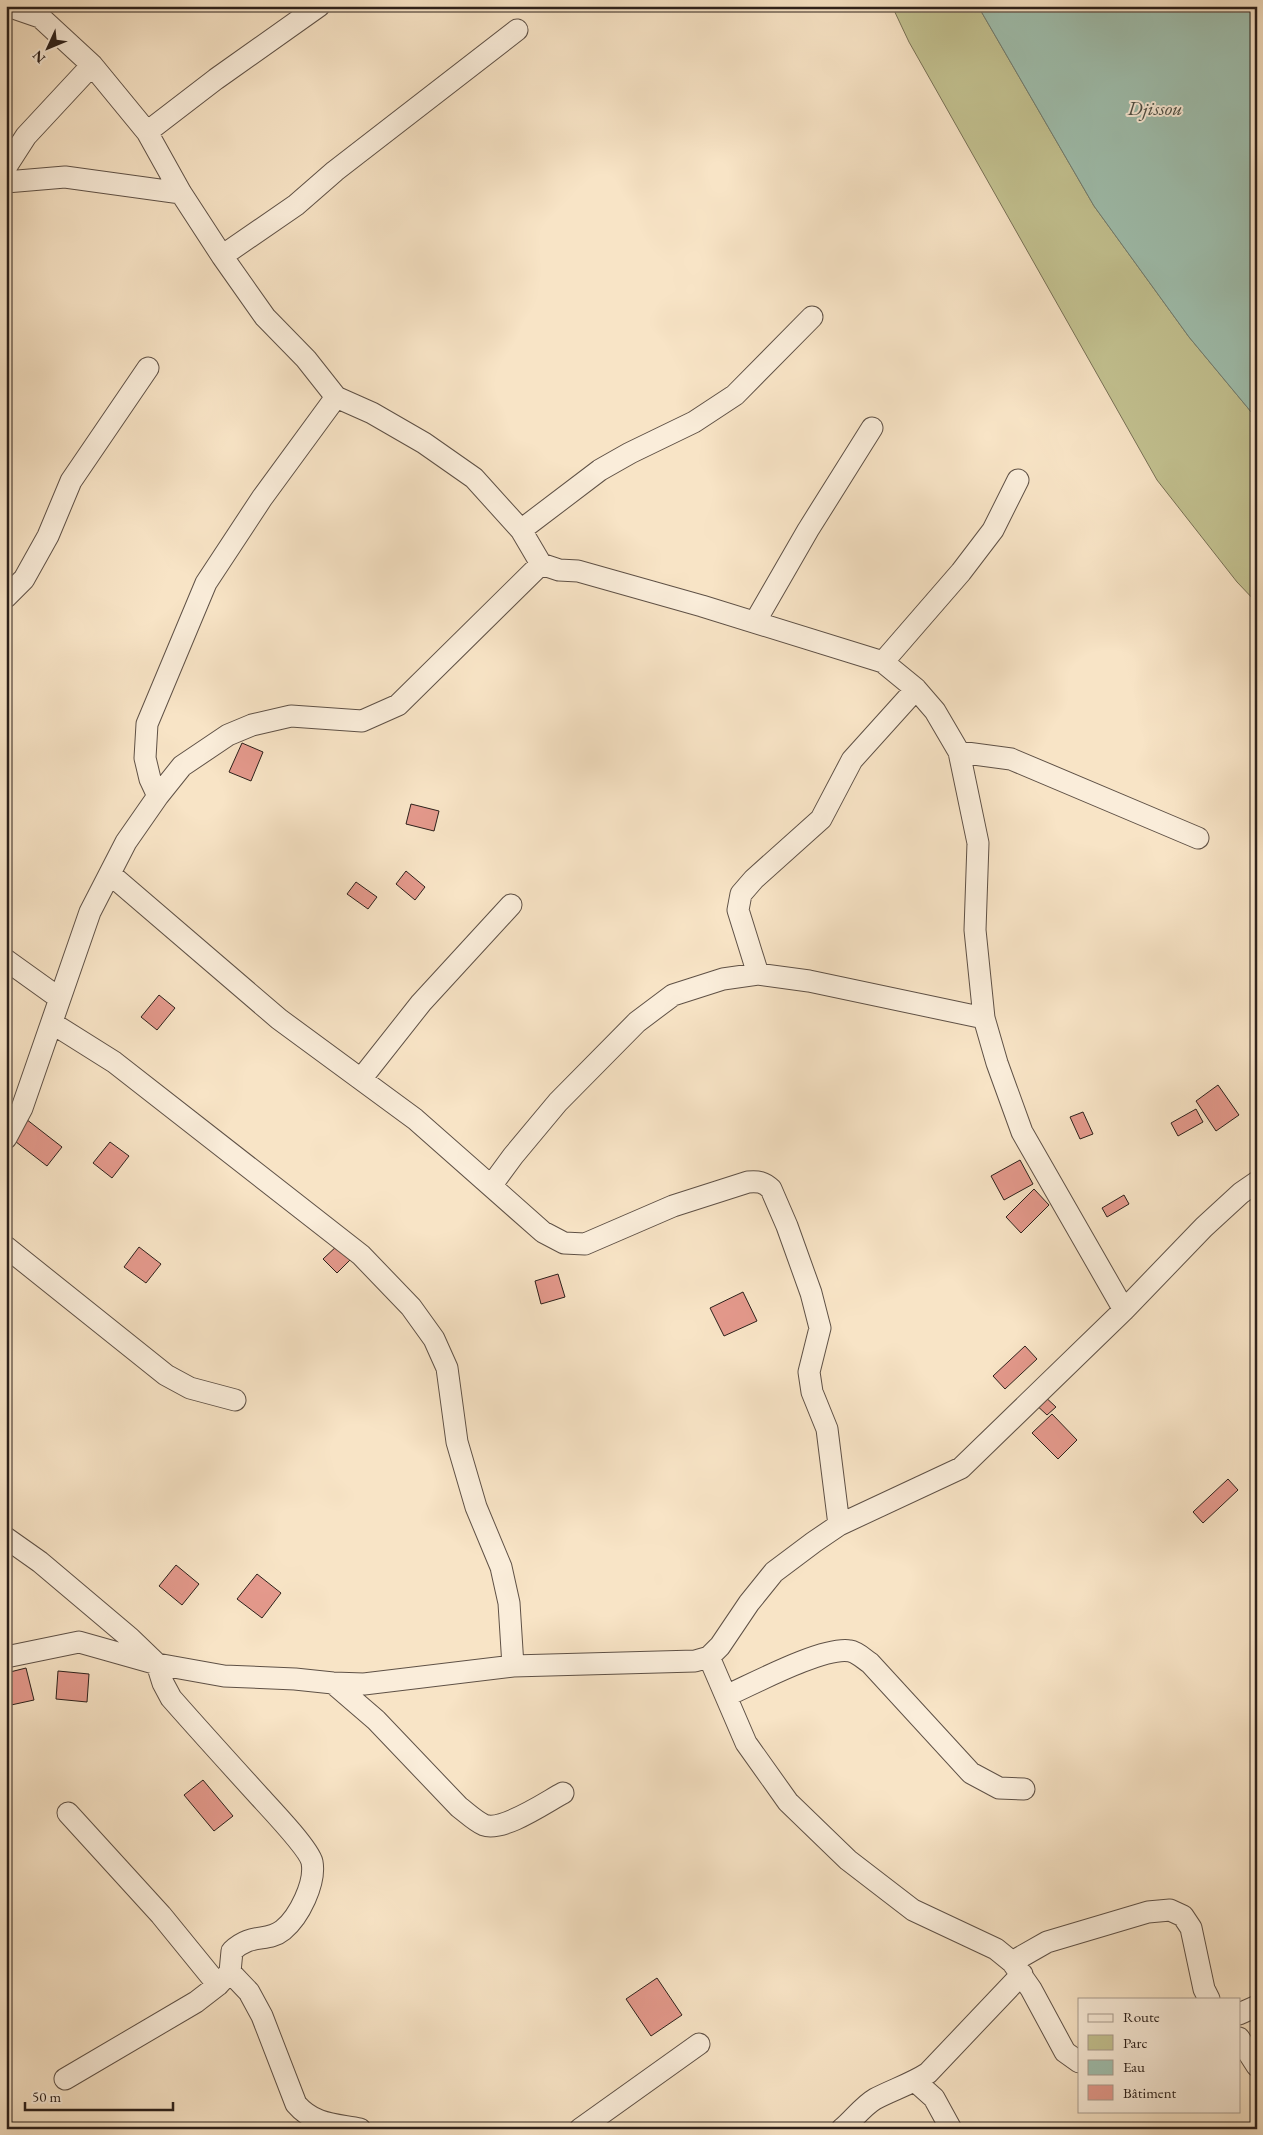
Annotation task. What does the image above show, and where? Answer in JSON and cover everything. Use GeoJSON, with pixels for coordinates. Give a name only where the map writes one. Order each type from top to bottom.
{"type":"FeatureCollection","features":[{"type":"Feature","properties":{"kind":"street"},"geometry":{"type":"LineString","coordinates":[[8,6],[40,17],[92,65],[146,132],[222,256],[265,317],[306,359],[336,397],[372,413],[424,443],[474,478],[521,530],[541,564],[559,570],[578,572],[755,622],[883,662],[916,688],[935,712],[960,752],[978,842],[975,930],[984,1018],[1022,1132],[1124,1310]]}},
{"type":"Feature","properties":{"kind":"street"},"geometry":{"type":"LineString","coordinates":[[146,132],[216,79],[319,6]]}},
{"type":"Feature","properties":{"kind":"street"},"geometry":{"type":"LineString","coordinates":[[222,256],[296,206],[335,172],[517,30]]}},
{"type":"Feature","properties":{"kind":"street"},"geometry":{"type":"LineString","coordinates":[[6,167],[26,136],[92,65]]}},
{"type":"Feature","properties":{"kind":"street"},"geometry":{"type":"LineString","coordinates":[[6,182],[65,177],[182,193]]}},
{"type":"Feature","properties":{"kind":"street"},"geometry":{"type":"LineString","coordinates":[[521,530],[600,470],[630,452],[694,422],[735,395],[812,317]]}},
{"type":"Feature","properties":{"kind":"street"},"geometry":{"type":"LineString","coordinates":[[6,597],[24,579],[48,536],[71,481],[148,368]]}},
{"type":"Feature","properties":{"kind":"street"},"geometry":{"type":"LineString","coordinates":[[158,796],[150,779],[145,758],[147,724],[206,583],[262,498],[302,446],[336,397]]}},
{"type":"Feature","properties":{"kind":"street"},"geometry":{"type":"LineString","coordinates":[[755,622],[808,530],[872,428]]}},
{"type":"Feature","properties":{"kind":"street"},"geometry":{"type":"LineString","coordinates":[[883,662],[961,572],[993,530],[1018,480]]}},
{"type":"Feature","properties":{"kind":"street"},"geometry":{"type":"LineString","coordinates":[[6,1138],[22,1108],[90,912],[126,842],[158,796],[182,766],[228,735],[252,725],[291,716],[362,721],[398,704],[541,564]]}},
{"type":"Feature","properties":{"kind":"street"},"geometry":{"type":"LineString","coordinates":[[758,974],[738,910],[741,894],[754,879],[821,819],[852,760],[916,688]]}},
{"type":"Feature","properties":{"kind":"street"},"geometry":{"type":"LineString","coordinates":[[960,752],[1011,759],[1198,838]]}},
{"type":"Feature","properties":{"kind":"street"},"geometry":{"type":"LineString","coordinates":[[110,874],[279,1019],[415,1120],[543,1232],[564,1243],[585,1244],[673,1206],[748,1182],[758,1181],[771,1189],[787,1226],[811,1293],[820,1328],[810,1372],[812,1392],[826,1429],[839,1525]]}},
{"type":"Feature","properties":{"kind":"street"},"geometry":{"type":"LineString","coordinates":[[361,1080],[421,1003],[511,905]]}},
{"type":"Feature","properties":{"kind":"street"},"geometry":{"type":"LineString","coordinates":[[6,960],[60,998]]}},
{"type":"Feature","properties":{"kind":"street"},"geometry":{"type":"LineString","coordinates":[[491,1186],[513,1156],[558,1102],[637,1022],[673,995],[723,979],[758,974],[809,981],[984,1018]]}},
{"type":"Feature","properties":{"kind":"street"},"geometry":{"type":"LineString","coordinates":[[52,1022],[114,1062],[361,1255],[410,1307],[434,1339],[447,1368],[460,1452],[476,1506],[501,1567],[509,1603],[513,1666]]}},
{"type":"Feature","properties":{"kind":"street"},"geometry":{"type":"LineString","coordinates":[[6,1657],[79,1642],[156,1664],[224,1676],[295,1679],[333,1684],[364,1684],[513,1666],[695,1661],[709,1657],[720,1646],[774,1572],[814,1542],[839,1525],[961,1468],[1124,1310],[1204,1227],[1241,1193],[1257,1182]]}},
{"type":"Feature","properties":{"kind":"street"},"geometry":{"type":"LineString","coordinates":[[6,1247],[166,1375],[190,1388],[236,1400]]}},
{"type":"Feature","properties":{"kind":"street"},"geometry":{"type":"LineString","coordinates":[[6,1538],[40,1562],[108,1618],[156,1664],[163,1684],[171,1698],[291,1831],[312,1861],[312,1883],[300,1908],[283,1930],[271,1936],[241,1942],[232,1951],[224,1979],[196,2002],[65,2079]]}},
{"type":"Feature","properties":{"kind":"street"},"geometry":{"type":"LineString","coordinates":[[726,1696],[806,1660],[836,1650],[852,1651],[870,1663],[971,1773],[999,1788],[1024,1788]]}},
{"type":"Feature","properties":{"kind":"street"},"geometry":{"type":"LineString","coordinates":[[709,1657],[746,1743],[788,1802],[848,1860],[913,1910],[996,1949],[1018,1968],[1065,2052],[1078,2061]]}},
{"type":"Feature","properties":{"kind":"street"},"geometry":{"type":"LineString","coordinates":[[333,1684],[376,1720],[459,1807],[486,1826],[502,1825],[563,1793]]}},
{"type":"Feature","properties":{"kind":"street"},"geometry":{"type":"LineString","coordinates":[[68,1813],[160,1915],[224,1979],[249,1992],[262,2016],[296,2104],[306,2116],[320,2121],[360,2129]]}},
{"type":"Feature","properties":{"kind":"street"},"geometry":{"type":"LineString","coordinates":[[842,2129],[854,2120],[873,2100],[915,2081],[928,2072],[943,2058],[1018,1968],[1047,1942],[1148,1912],[1170,1910],[1183,1916],[1191,1928],[1204,1989],[1208,1998]]}},
{"type":"Feature","properties":{"kind":"street"},"geometry":{"type":"LineString","coordinates":[[1240,2014],[1257,2006]]}},
{"type":"Feature","properties":{"kind":"street"},"geometry":{"type":"LineString","coordinates":[[1240,2040],[1257,2066]]}},
{"type":"Feature","properties":{"kind":"street"},"geometry":{"type":"LineString","coordinates":[[580,2129],[699,2044]]}},
{"type":"Feature","properties":{"kind":"street"},"geometry":{"type":"LineString","coordinates":[[915,2081],[934,2098],[952,2129]]}},
{"type":"Feature","properties":{"kind":"green space"},"geometry":{"type":"Polygon","coordinates":[[[892,6],[978,6],[1094,206],[1189,337],[1257,419],[1257,603],[1237,582],[1157,480],[909,42],[892,6]]]}},
{"type":"Feature","properties":{"kind":"water","name":"Djissou"},"geometry":{"type":"Polygon","coordinates":[[[978,6],[1257,6],[1257,419],[1189,337],[1094,206],[978,6]]]}},
{"type":"Feature","properties":{"kind":"building"},"geometry":{"type":"Polygon","coordinates":[[[242,743],[263,752],[251,781],[229,772],[242,743]]]}},
{"type":"Feature","properties":{"kind":"building"},"geometry":{"type":"Polygon","coordinates":[[[411,804],[439,811],[434,831],[406,824],[411,804]]]}},
{"type":"Feature","properties":{"kind":"building"},"geometry":{"type":"Polygon","coordinates":[[[406,871],[425,887],[415,900],[396,884],[406,871]]]}},
{"type":"Feature","properties":{"kind":"building"},"geometry":{"type":"Polygon","coordinates":[[[356,882],[377,897],[368,909],[347,894],[356,882]]]}},
{"type":"Feature","properties":{"kind":"building"},"geometry":{"type":"Polygon","coordinates":[[[159,995],[175,1008],[157,1030],[141,1017],[159,995]]]}},
{"type":"Feature","properties":{"kind":"building"},"geometry":{"type":"Polygon","coordinates":[[[1218,1085],[1239,1115],[1216,1131],[1196,1101],[1218,1085]]]}},
{"type":"Feature","properties":{"kind":"building"},"geometry":{"type":"Polygon","coordinates":[[[1196,1109],[1203,1122],[1178,1136],[1171,1123],[1196,1109]]]}},
{"type":"Feature","properties":{"kind":"building"},"geometry":{"type":"Polygon","coordinates":[[[1083,1112],[1093,1134],[1080,1139],[1070,1117],[1083,1112]]]}},
{"type":"Feature","properties":{"kind":"building"},"geometry":{"type":"Polygon","coordinates":[[[26,1119],[62,1147],[47,1166],[11,1138],[26,1119]]]}},
{"type":"Feature","properties":{"kind":"building"},"geometry":{"type":"Polygon","coordinates":[[[110,1142],[129,1156],[112,1178],[93,1163],[110,1142]]]}},
{"type":"Feature","properties":{"kind":"building"},"geometry":{"type":"Polygon","coordinates":[[[1020,1160],[1033,1184],[1004,1200],[991,1176],[1020,1160]]]}},
{"type":"Feature","properties":{"kind":"building"},"geometry":{"type":"Polygon","coordinates":[[[1034,1189],[1049,1205],[1021,1233],[1006,1217],[1034,1189]]]}},
{"type":"Feature","properties":{"kind":"building"},"geometry":{"type":"Polygon","coordinates":[[[1124,1195],[1129,1204],[1107,1217],[1102,1208],[1124,1195]]]}},
{"type":"Feature","properties":{"kind":"building"},"geometry":{"type":"Polygon","coordinates":[[[339,1244],[352,1258],[337,1273],[323,1259],[339,1244]]]}},
{"type":"Feature","properties":{"kind":"building"},"geometry":{"type":"Polygon","coordinates":[[[139,1247],[161,1264],[146,1283],[124,1267],[139,1247]]]}},
{"type":"Feature","properties":{"kind":"building"},"geometry":{"type":"Polygon","coordinates":[[[558,1274],[565,1297],[541,1304],[535,1281],[558,1274]]]}},
{"type":"Feature","properties":{"kind":"building"},"geometry":{"type":"Polygon","coordinates":[[[743,1292],[757,1321],[724,1336],[710,1308],[743,1292]]]}},
{"type":"Feature","properties":{"kind":"building"},"geometry":{"type":"Polygon","coordinates":[[[1025,1346],[1037,1359],[1005,1389],[993,1376],[1025,1346]]]}},
{"type":"Feature","properties":{"kind":"building"},"geometry":{"type":"Polygon","coordinates":[[[1041,1393],[1056,1407],[1047,1415],[1033,1402],[1041,1393]]]}},
{"type":"Feature","properties":{"kind":"building"},"geometry":{"type":"Polygon","coordinates":[[[1052,1414],[1077,1440],[1058,1459],[1032,1433],[1052,1414]]]}},
{"type":"Feature","properties":{"kind":"building"},"geometry":{"type":"Polygon","coordinates":[[[1228,1479],[1238,1490],[1203,1523],[1193,1512],[1228,1479]]]}},
{"type":"Feature","properties":{"kind":"building"},"geometry":{"type":"Polygon","coordinates":[[[176,1565],[199,1584],[182,1605],[159,1586],[176,1565]]]}},
{"type":"Feature","properties":{"kind":"building"},"geometry":{"type":"Polygon","coordinates":[[[257,1574],[281,1593],[262,1618],[237,1599],[257,1574]]]}},
{"type":"Feature","properties":{"kind":"building"},"geometry":{"type":"Polygon","coordinates":[[[26,1668],[34,1700],[11,1705],[6,1685],[6,1673],[26,1668]]]}},
{"type":"Feature","properties":{"kind":"building"},"geometry":{"type":"Polygon","coordinates":[[[58,1671],[89,1674],[87,1702],[56,1699],[58,1671]]]}},
{"type":"Feature","properties":{"kind":"building"},"geometry":{"type":"Polygon","coordinates":[[[203,1780],[233,1816],[214,1831],[184,1795],[203,1780]]]}},
{"type":"Feature","properties":{"kind":"building"},"geometry":{"type":"Polygon","coordinates":[[[657,1978],[682,2015],[651,2036],[626,1999],[657,1978]]]}}]}
